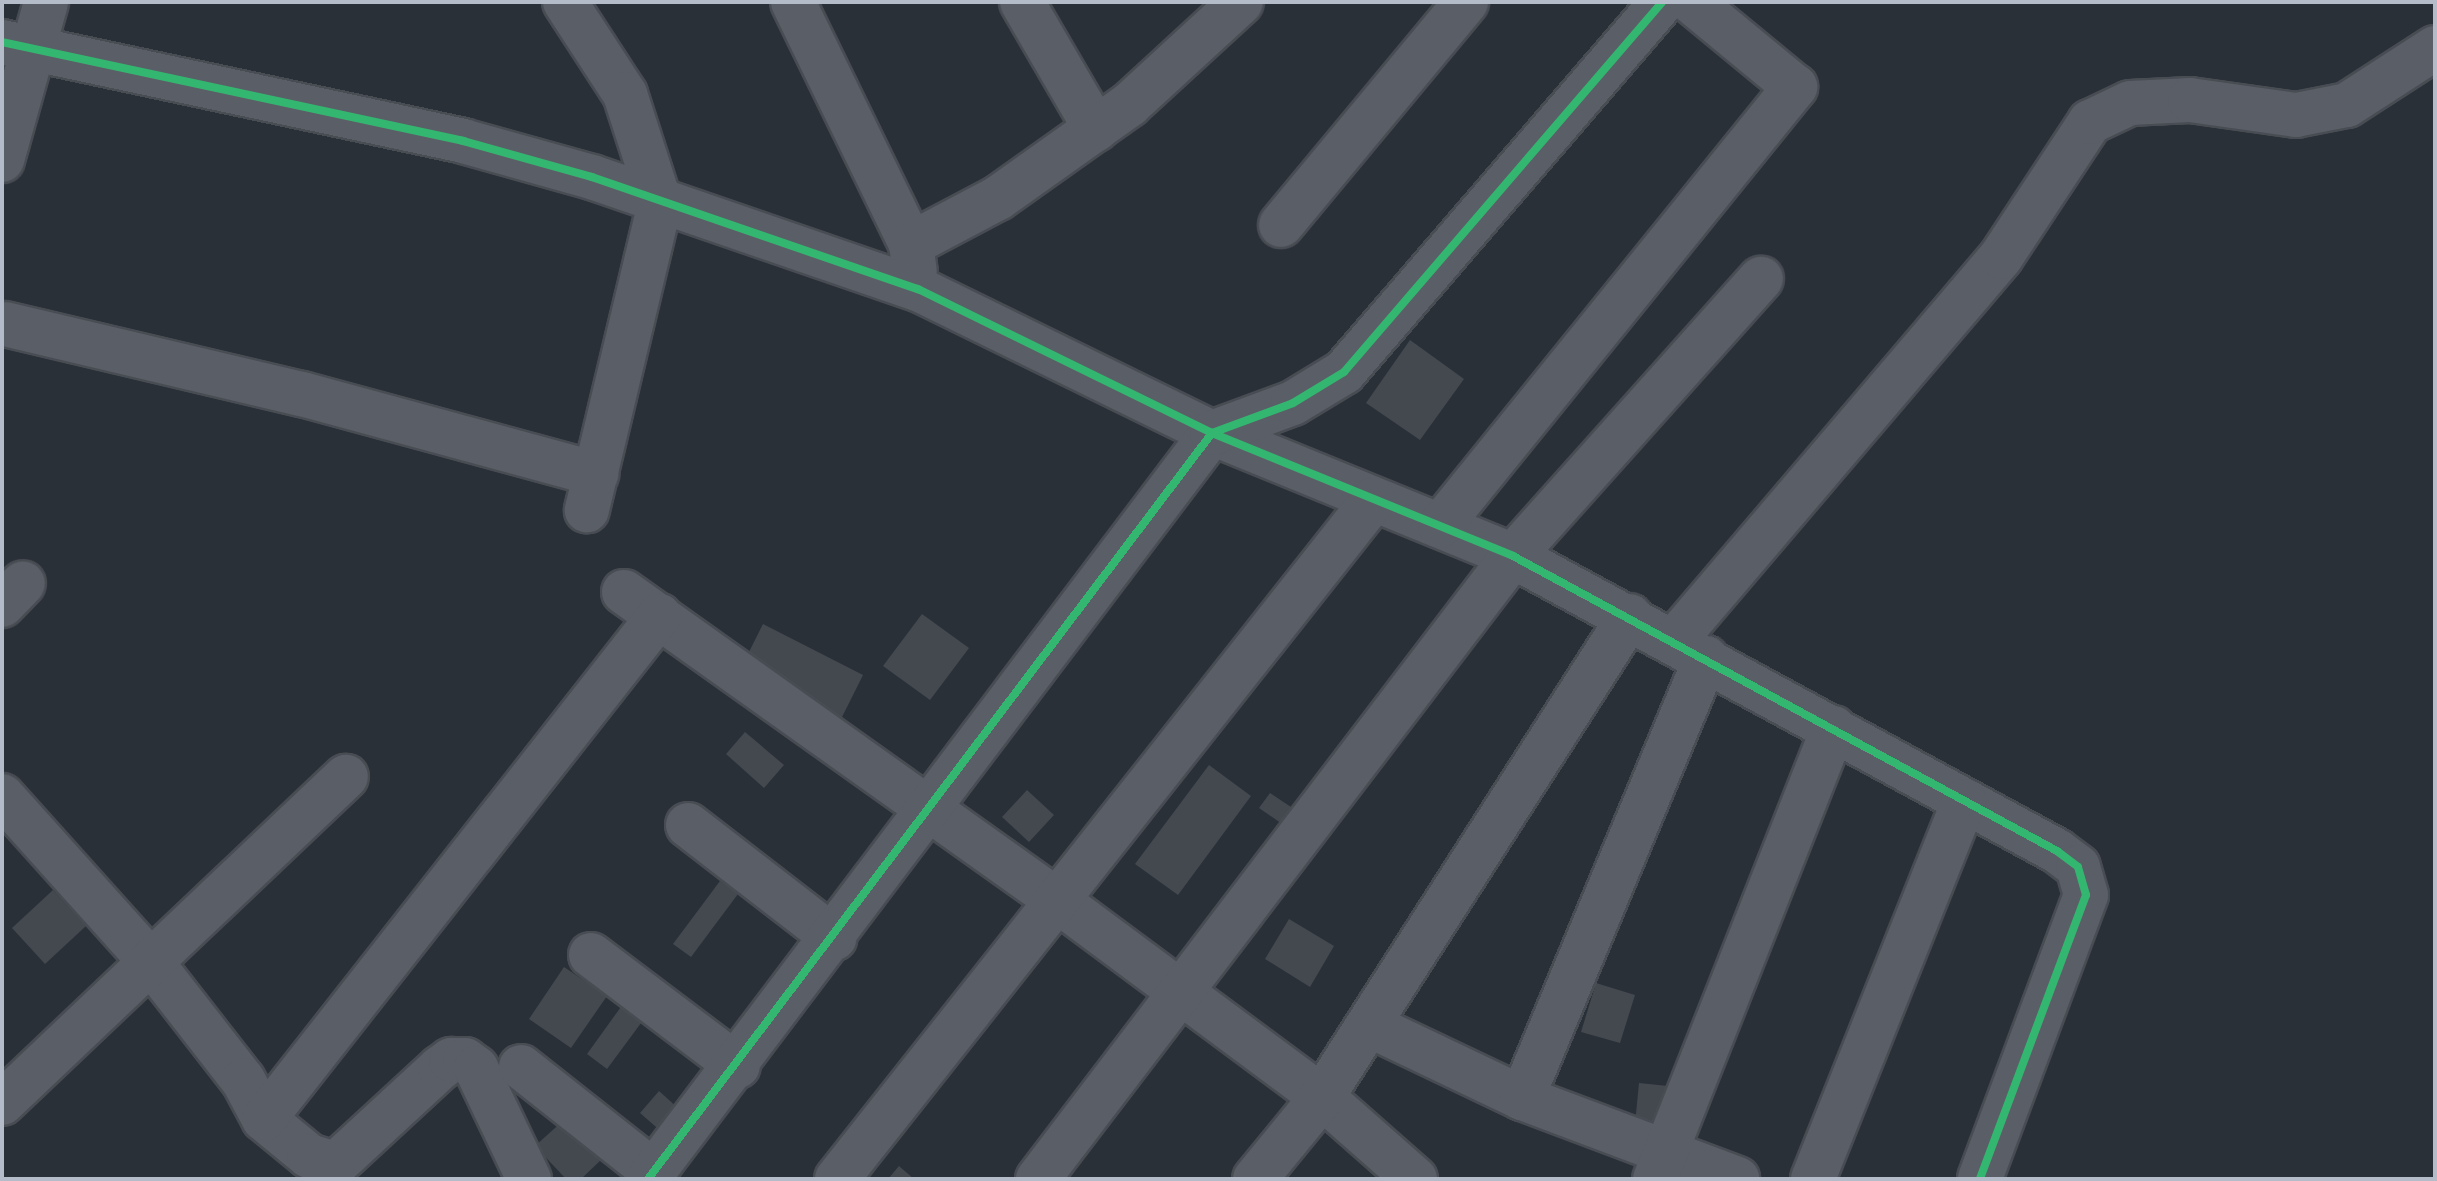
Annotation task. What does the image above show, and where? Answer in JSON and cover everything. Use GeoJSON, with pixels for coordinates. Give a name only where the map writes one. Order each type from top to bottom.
{"type":"FeatureCollection","features":[{"type":"Feature","properties":{"kind":"street"},"geometry":{"type":"LineString","coordinates":[[2,160],[18,47],[46,2]]}},
{"type":"Feature","properties":{"kind":"street"},"geometry":{"type":"LineString","coordinates":[[5,324],[302,394],[592,492],[660,203],[625,94],[565,2]]}},
{"type":"Feature","properties":{"kind":"street"},"geometry":{"type":"LineString","coordinates":[[793,2],[911,244],[918,289]]}},
{"type":"Feature","properties":{"kind":"street"},"geometry":{"type":"LineString","coordinates":[[1022,2],[1096,129]]}},
{"type":"Feature","properties":{"kind":"street"},"geometry":{"type":"LineString","coordinates":[[911,244],[998,198],[1129,105],[1241,2]]}},
{"type":"Feature","properties":{"kind":"street"},"geometry":{"type":"LineString","coordinates":[[1281,225],[1466,2]]}},
{"type":"Feature","properties":{"kind":"street"},"geometry":{"type":"LineString","coordinates":[[521,1067],[651,1176],[738,1066],[1212,433],[1293,403],[1344,372],[1662,2]]}},
{"type":"Feature","properties":{"kind":"street"},"geometry":{"type":"LineString","coordinates":[[1440,526],[1795,87],[1692,2]]}},
{"type":"Feature","properties":{"kind":"street"},"geometry":{"type":"LineString","coordinates":[[18,47],[463,141],[592,177],[660,203],[918,289],[1212,433],[1513,556],[1630,616],[2057,851],[2086,880],[2086,895],[1980,1179]]}},
{"type":"Feature","properties":{"kind":"street"},"geometry":{"type":"LineString","coordinates":[[1522,1098],[1690,650],[2001,257],[2090,122],[2130,103],[2190,100],[2296,115],[2347,105],[2435,48]]}},
{"type":"Feature","properties":{"kind":"street"},"geometry":{"type":"LineString","coordinates":[[1038,1179],[1513,556],[1761,279]]}},
{"type":"Feature","properties":{"kind":"street"},"geometry":{"type":"LineString","coordinates":[[837,1179],[1374,499]]}},
{"type":"Feature","properties":{"kind":"street"},"geometry":{"type":"LineString","coordinates":[[624,592],[932,807],[1322,1097],[1415,1179]]}},
{"type":"Feature","properties":{"kind":"street"},"geometry":{"type":"LineString","coordinates":[[264,1119],[659,616]]}},
{"type":"Feature","properties":{"kind":"street"},"geometry":{"type":"LineString","coordinates":[[1255,1179],[1322,1097],[1630,616]]}},
{"type":"Feature","properties":{"kind":"street"},"geometry":{"type":"LineString","coordinates":[[1660,1166],[1834,728]]}},
{"type":"Feature","properties":{"kind":"street"},"geometry":{"type":"LineString","coordinates":[[2,1103],[346,777]]}},
{"type":"Feature","properties":{"kind":"street"},"geometry":{"type":"LineString","coordinates":[[1813,1179],[1964,801]]}},
{"type":"Feature","properties":{"kind":"street"},"geometry":{"type":"LineString","coordinates":[[11,822],[151,962],[243,1080],[264,1119],[309,1156],[336,1164],[440,1068],[451,1060],[465,1060],[476,1068],[529,1179]]}},
{"type":"Feature","properties":{"kind":"street"},"geometry":{"type":"LineString","coordinates":[[688,825],[834,938]]}},
{"type":"Feature","properties":{"kind":"street"},"geometry":{"type":"LineString","coordinates":[[591,955],[738,1066]]}},
{"type":"Feature","properties":{"kind":"street"},"geometry":{"type":"LineString","coordinates":[[1369,1025],[1660,1166],[1737,1179]]}},
{"type":"Feature","properties":{"kind":"building"},"geometry":{"type":"Polygon","coordinates":[[[1410,340],[1464,379],[1420,440],[1366,403],[1410,340]]]}},
{"type":"Feature","properties":{"kind":"building"},"geometry":{"type":"Polygon","coordinates":[[[922,614],[969,648],[930,700],[883,666],[922,614]]]}},
{"type":"Feature","properties":{"kind":"building"},"geometry":{"type":"Polygon","coordinates":[[[763,624],[863,675],[840,721],[740,670],[763,624]]]}},
{"type":"Feature","properties":{"kind":"building"},"geometry":{"type":"Polygon","coordinates":[[[745,732],[784,765],[764,788],[726,754],[745,732]]]}},
{"type":"Feature","properties":{"kind":"building"},"geometry":{"type":"Polygon","coordinates":[[[1209,765],[1251,796],[1178,895],[1135,864],[1209,765]]]}},
{"type":"Feature","properties":{"kind":"building"},"geometry":{"type":"Polygon","coordinates":[[[1027,790],[1054,815],[1029,842],[1002,817],[1027,790]]]}},
{"type":"Feature","properties":{"kind":"building"},"geometry":{"type":"Polygon","coordinates":[[[1270,793],[1309,819],[1298,835],[1259,808],[1270,793]]]}},
{"type":"Feature","properties":{"kind":"building"},"geometry":{"type":"Polygon","coordinates":[[[720,881],[738,894],[691,957],[673,944],[720,881]]]}},
{"type":"Feature","properties":{"kind":"building"},"geometry":{"type":"Polygon","coordinates":[[[53,890],[86,926],[45,964],[12,928],[53,890]]]}},
{"type":"Feature","properties":{"kind":"building"},"geometry":{"type":"Polygon","coordinates":[[[1289,919],[1334,946],[1310,987],[1265,959],[1289,919]]]}},
{"type":"Feature","properties":{"kind":"building"},"geometry":{"type":"Polygon","coordinates":[[[564,967],[607,996],[571,1048],[529,1019],[564,967]]]}},
{"type":"Feature","properties":{"kind":"building"},"geometry":{"type":"Polygon","coordinates":[[[1596,983],[1635,995],[1620,1043],[1581,1032],[1596,983]]]}},
{"type":"Feature","properties":{"kind":"building"},"geometry":{"type":"Polygon","coordinates":[[[623,1004],[644,1019],[607,1069],[587,1054],[623,1004]]]}},
{"type":"Feature","properties":{"kind":"building"},"geometry":{"type":"Polygon","coordinates":[[[1639,1083],[1668,1086],[1664,1127],[1635,1124],[1639,1083]]]}},
{"type":"Feature","properties":{"kind":"building"},"geometry":{"type":"Polygon","coordinates":[[[659,1091],[689,1118],[671,1140],[640,1113],[659,1091]]]}},
{"type":"Feature","properties":{"kind":"building"},"geometry":{"type":"Polygon","coordinates":[[[565,1119],[602,1159],[581,1179],[566,1179],[535,1146],[565,1119]]]}},
{"type":"Feature","properties":{"kind":"building"},"geometry":{"type":"Polygon","coordinates":[[[899,1166],[914,1179],[888,1179],[899,1166]]]}},
{"type":"Feature","properties":{"kind":"cycle path"},"geometry":{"type":"LineString","coordinates":[[648,1179],[1212,433],[1293,403],[1344,372],[1662,2]]}},
{"type":"Feature","properties":{"kind":"cycle path"},"geometry":{"type":"LineString","coordinates":[[2,42],[463,141],[592,177],[918,289],[1212,433],[1513,556],[2057,851],[2078,867],[2086,895],[1980,1179]]}}]}
